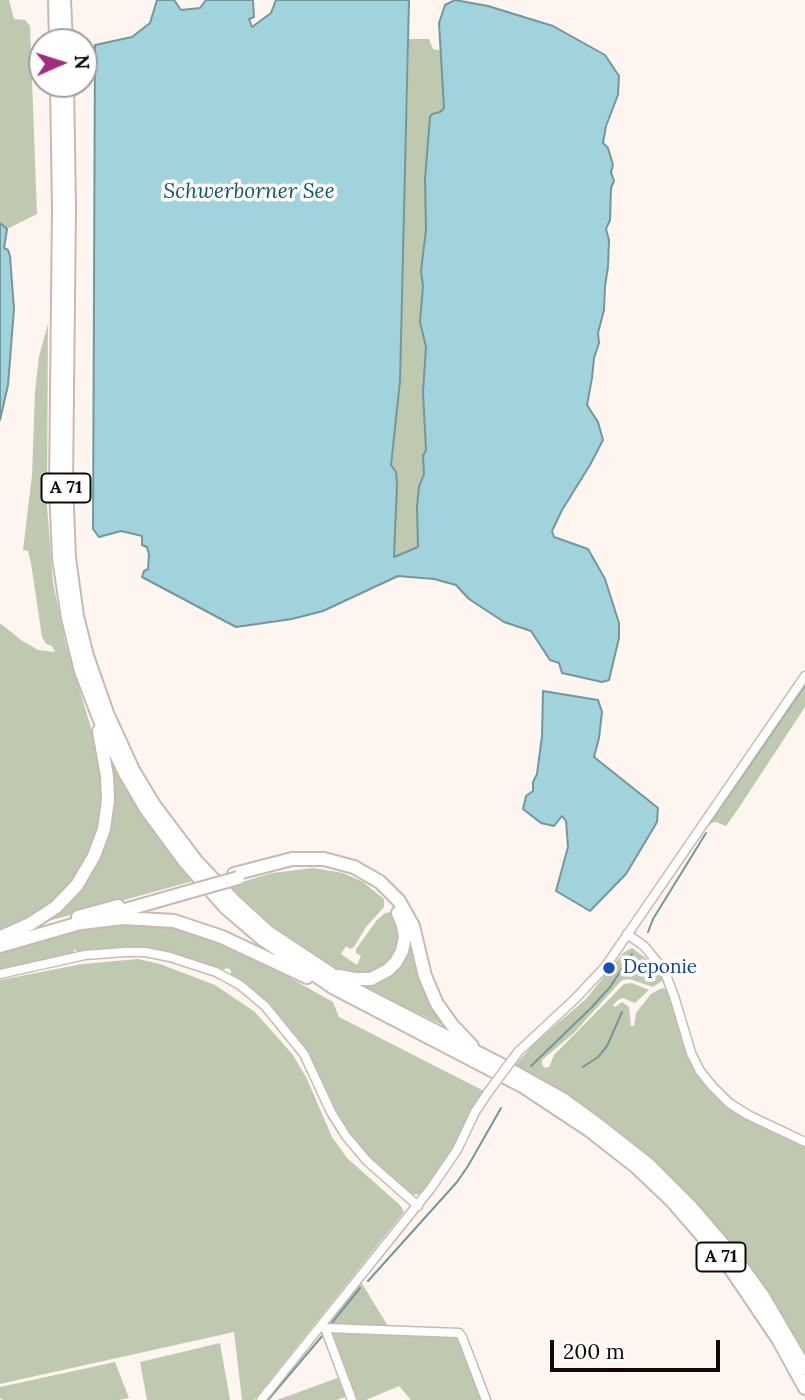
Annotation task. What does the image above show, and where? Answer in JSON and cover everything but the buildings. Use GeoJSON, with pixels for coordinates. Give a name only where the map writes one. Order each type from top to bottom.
{"type":"FeatureCollection","features":[{"type":"Feature","properties":{"kind":"highway"},"geometry":{"type":"LineString","coordinates":[[55,0],[56,28]]}},
{"type":"Feature","properties":{"kind":"highway"},"geometry":{"type":"LineString","coordinates":[[64,0],[65,28]]}},
{"type":"Feature","properties":{"kind":"highway","name":"A 71"},"geometry":{"type":"LineString","coordinates":[[57,98],[58,542],[72,638],[94,706],[126,775],[146,809],[185,862],[226,908],[261,938],[334,988],[524,1087],[589,1130],[635,1166],[680,1209],[730,1268],[778,1339],[805,1388]]}},
{"type":"Feature","properties":{"kind":"highway","name":"A 71"},"geometry":{"type":"LineString","coordinates":[[67,98],[69,221],[66,510],[72,584],[87,656],[107,713],[133,770],[178,839],[197,862],[268,932],[329,974],[564,1100],[615,1137],[661,1176],[697,1213],[763,1296],[805,1368]]}},
{"type":"Feature","properties":{"kind":"highway"},"geometry":{"type":"LineString","coordinates":[[0,937],[30,924],[55,907],[81,879],[97,849],[105,821],[108,792],[94,706]]}},
{"type":"Feature","properties":{"kind":"highway"},"geometry":{"type":"LineString","coordinates":[[0,937],[186,890],[292,859],[324,859],[354,867],[380,882],[399,901],[413,926],[425,976],[437,1004],[479,1054]]}},
{"type":"Feature","properties":{"kind":"highway"},"geometry":{"type":"LineString","coordinates":[[236,876],[293,865],[322,865],[364,878],[385,895],[400,915],[405,937],[396,962],[388,970],[371,979],[329,974]]}},
{"type":"Feature","properties":{"kind":"highway"},"geometry":{"type":"LineString","coordinates":[[0,946],[186,890]]}},
{"type":"Feature","properties":{"kind":"highway"},"geometry":{"type":"LineString","coordinates":[[81,923],[136,918],[159,919],[195,927],[334,988]]}},
{"type":"Feature","properties":{"kind":"street"},"geometry":{"type":"LineString","coordinates":[[261,1400],[324,1327],[332,1312],[418,1206],[457,1150],[475,1112],[518,1052],[592,982],[805,676]]}},
{"type":"Feature","properties":{"kind":"street"},"geometry":{"type":"LineString","coordinates":[[627,934],[644,947],[664,970],[691,1053],[712,1086],[729,1103],[748,1115],[805,1142]]}},
{"type":"Feature","properties":{"kind":"street"},"geometry":{"type":"LineString","coordinates":[[0,974],[85,955],[145,952],[216,972],[240,985],[265,1006],[304,1054],[331,1112],[346,1136],[367,1161],[418,1206]]}},
{"type":"Feature","properties":{"kind":"street"},"geometry":{"type":"LineString","coordinates":[[324,1327],[352,1400]]}},
{"type":"Feature","properties":{"kind":"street"},"geometry":{"type":"LineString","coordinates":[[324,1327],[459,1333],[486,1400]]}},
{"type":"Feature","properties":{"kind":"green space"},"geometry":{"type":"Polygon","coordinates":[[[0,0],[9,0],[14,19],[25,20],[30,26],[28,98],[33,98],[37,214],[7,229],[0,222],[0,0]]]}},
{"type":"Feature","properties":{"kind":"green space"},"geometry":{"type":"Polygon","coordinates":[[[409,39],[429,39],[433,49],[441,51],[444,108],[430,117],[427,149],[426,230],[421,271],[423,286],[420,322],[426,347],[423,392],[426,450],[417,507],[418,548],[393,557],[397,485],[391,466],[400,381],[409,39]]]}},
{"type":"Feature","properties":{"kind":"green space"},"geometry":{"type":"Polygon","coordinates":[[[48,324],[47,506],[53,582],[65,641],[101,761],[104,791],[98,836],[75,880],[39,914],[0,933],[0,623],[38,650],[55,652],[42,637],[31,563],[28,551],[23,550],[32,475],[35,391],[39,356],[48,324]]]}},
{"type":"Feature","properties":{"kind":"green space"},"geometry":{"type":"Polygon","coordinates":[[[805,682],[805,707],[738,809],[726,826],[716,822],[707,824],[805,682]]]}},
{"type":"Feature","properties":{"kind":"green space"},"geometry":{"type":"Polygon","coordinates":[[[107,752],[140,811],[193,881],[34,925],[100,850],[107,752]]]}},
{"type":"Feature","properties":{"kind":"green space"},"geometry":{"type":"Polygon","coordinates":[[[313,868],[343,873],[363,882],[384,899],[384,907],[366,927],[354,947],[350,949],[346,946],[341,954],[357,965],[361,956],[356,953],[356,949],[377,920],[390,912],[397,915],[402,936],[394,961],[370,975],[340,973],[272,925],[229,886],[272,873],[313,868]]]}},
{"type":"Feature","properties":{"kind":"green space"},"geometry":{"type":"Polygon","coordinates":[[[161,922],[237,948],[333,1002],[339,1017],[484,1091],[443,1169],[422,1194],[411,1195],[361,1151],[332,1108],[294,1035],[272,1009],[231,977],[231,970],[227,968],[220,971],[176,955],[78,954],[75,949],[73,954],[0,971],[0,950],[98,924],[161,922]]]}},
{"type":"Feature","properties":{"kind":"green space"},"geometry":{"type":"Polygon","coordinates":[[[410,933],[426,996],[445,1026],[363,987],[365,983],[375,982],[410,933]]]}},
{"type":"Feature","properties":{"kind":"green space"},"geometry":{"type":"Polygon","coordinates":[[[632,948],[654,964],[662,975],[662,981],[653,987],[629,979],[622,980],[574,1033],[542,1060],[542,1065],[549,1067],[554,1055],[624,984],[632,983],[649,990],[635,1003],[623,998],[613,1005],[615,1007],[622,1002],[629,1007],[631,1026],[634,1026],[636,1013],[651,994],[662,988],[669,990],[689,1059],[706,1087],[729,1108],[805,1145],[805,1356],[737,1253],[674,1181],[645,1153],[589,1109],[515,1065],[536,1042],[586,999],[623,953],[632,948]]]}},
{"type":"Feature","properties":{"kind":"green space"},"geometry":{"type":"Polygon","coordinates":[[[138,959],[160,964],[215,985],[255,1012],[293,1055],[307,1079],[332,1137],[347,1158],[401,1206],[404,1212],[254,1400],[242,1400],[234,1332],[0,1384],[0,980],[82,964],[138,959]]]}},
{"type":"Feature","properties":{"kind":"green space"},"geometry":{"type":"Polygon","coordinates":[[[361,1282],[388,1326],[330,1325],[331,1319],[361,1282]]]}},
{"type":"Feature","properties":{"kind":"green space"},"geometry":{"type":"Polygon","coordinates":[[[335,1331],[458,1337],[482,1400],[411,1400],[399,1386],[366,1400],[356,1400],[332,1336],[335,1331]]]}},
{"type":"Feature","properties":{"kind":"green space"},"geometry":{"type":"Polygon","coordinates":[[[220,1343],[230,1400],[147,1400],[140,1362],[220,1343]]]}},
{"type":"Feature","properties":{"kind":"green space"},"geometry":{"type":"Polygon","coordinates":[[[115,1362],[129,1398],[0,1398],[0,1387],[115,1362]]]}},
{"type":"Feature","properties":{"kind":"green space"},"geometry":{"type":"Polygon","coordinates":[[[340,1377],[348,1396],[337,1400],[277,1400],[340,1377]]]}},
{"type":"Feature","properties":{"kind":"water","name":"Schwerborner See"},"geometry":{"type":"Polygon","coordinates":[[[157,0],[174,0],[181,10],[200,8],[206,0],[253,0],[254,17],[249,19],[252,27],[271,13],[276,0],[409,0],[400,381],[391,465],[396,472],[397,485],[394,557],[418,547],[417,507],[426,450],[423,392],[426,347],[420,322],[423,286],[421,271],[426,230],[425,179],[430,117],[444,108],[439,23],[445,5],[455,0],[488,6],[553,26],[605,55],[619,76],[618,95],[606,126],[603,143],[608,148],[613,165],[611,172],[614,181],[611,188],[610,220],[606,229],[609,240],[604,310],[587,405],[598,422],[603,440],[552,531],[554,537],[588,549],[605,579],[619,623],[619,638],[609,680],[602,682],[562,673],[559,663],[550,660],[531,631],[504,622],[469,599],[456,585],[434,579],[398,576],[323,611],[292,619],[236,627],[142,577],[148,569],[149,555],[147,547],[142,545],[142,536],[121,531],[99,537],[93,529],[95,98],[98,98],[98,44],[132,37],[150,23],[157,0]]]}},
{"type":"Feature","properties":{"kind":"water"},"geometry":{"type":"Polygon","coordinates":[[[0,223],[7,229],[4,248],[10,256],[14,309],[8,385],[0,420],[0,223]]]}},
{"type":"Feature","properties":{"kind":"water"},"geometry":{"type":"Polygon","coordinates":[[[543,691],[598,700],[602,712],[594,757],[658,808],[657,822],[626,874],[590,911],[556,891],[568,847],[566,821],[562,816],[554,826],[541,823],[523,809],[526,796],[533,791],[537,774],[542,736],[543,691]]]}},
{"type":"Feature","properties":{"kind":"waterway"},"geometry":{"type":"LineString","coordinates":[[709,824],[805,685]]}},
{"type":"Feature","properties":{"kind":"waterway"},"geometry":{"type":"LineString","coordinates":[[648,932],[653,919],[706,833]]}},
{"type":"Feature","properties":{"kind":"waterway"},"geometry":{"type":"LineString","coordinates":[[531,1066],[592,1007],[610,987],[632,954]]}},
{"type":"Feature","properties":{"kind":"waterway"},"geometry":{"type":"LineString","coordinates":[[583,1067],[598,1057],[607,1046],[622,1012]]}},
{"type":"Feature","properties":{"kind":"waterway"},"geometry":{"type":"LineString","coordinates":[[368,1281],[457,1182],[501,1108]]}},
{"type":"Feature","properties":{"kind":"waterway"},"geometry":{"type":"LineString","coordinates":[[331,1324],[360,1288]]}},
{"type":"Feature","properties":{"kind":"waterway"},"geometry":{"type":"LineString","coordinates":[[268,1400],[323,1335]]}},
{"type":"Feature","properties":{"kind":"place","name":"Deponie"},"geometry":{"type":"Point","coordinates":[609,968]}}]}
